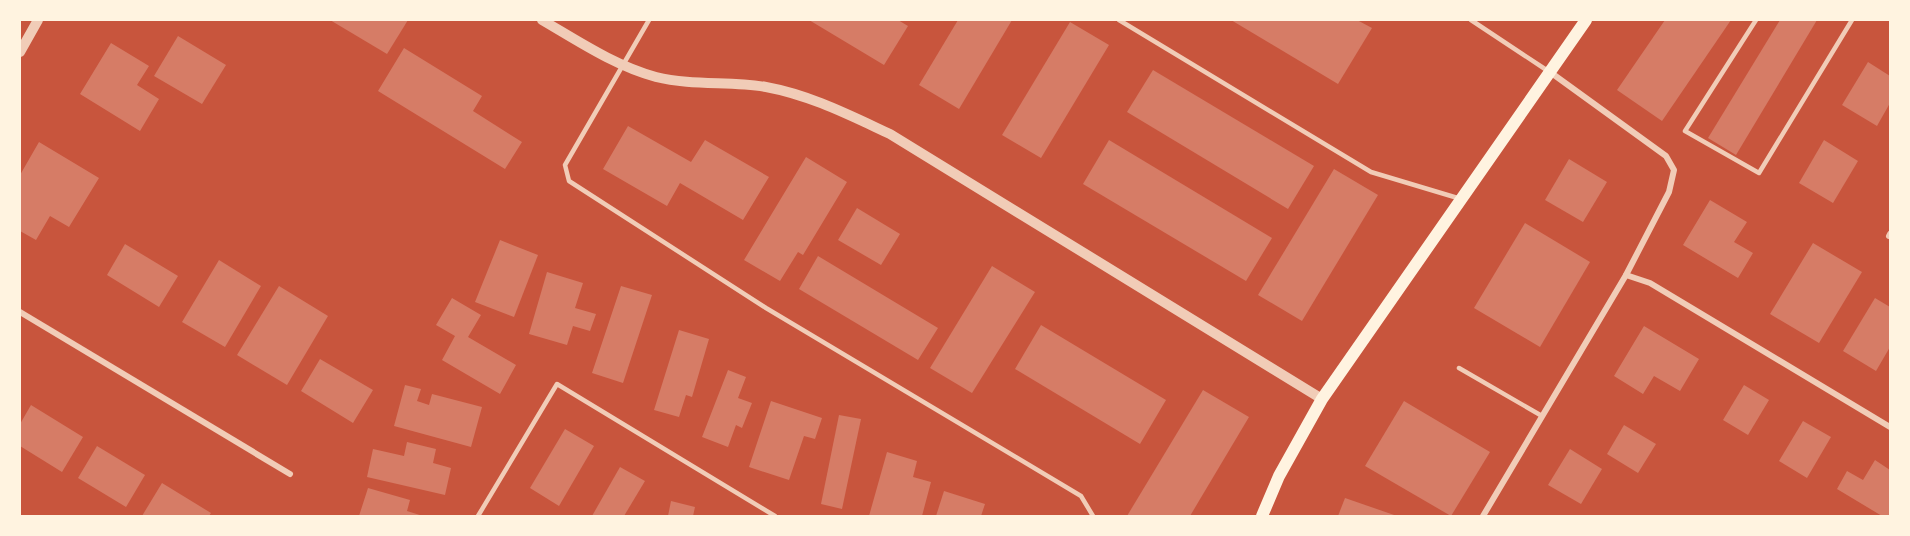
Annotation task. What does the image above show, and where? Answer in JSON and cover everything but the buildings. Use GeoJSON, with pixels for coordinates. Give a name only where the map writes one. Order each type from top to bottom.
{"type":"FeatureCollection","features":[{"type":"Feature","properties":{"kind":"main road"},"geometry":{"type":"LineString","coordinates":[[1262,516],[1279,476],[1322,399],[1586,20]]}},
{"type":"Feature","properties":{"kind":"street"},"geometry":{"type":"LineString","coordinates":[[20,52],[38,20]]}},
{"type":"Feature","properties":{"kind":"street"},"geometry":{"type":"LineString","coordinates":[[542,20],[623,64],[657,77],[765,87],[821,102],[890,134],[1322,399]]}},
{"type":"Feature","properties":{"kind":"street"},"geometry":{"type":"LineString","coordinates":[[1483,516],[1626,275],[1669,192],[1674,170],[1666,156],[1550,72]]}},
{"type":"Feature","properties":{"kind":"street"},"geometry":{"type":"LineString","coordinates":[[1626,275],[1650,283],[1890,427]]}},
{"type":"Feature","properties":{"kind":"street"},"geometry":{"type":"LineString","coordinates":[[20,312],[290,474]]}},
{"type":"Feature","properties":{"kind":"lane"},"geometry":{"type":"LineString","coordinates":[[649,20],[565,165],[569,181],[766,308],[1081,496],[1094,516]]}},
{"type":"Feature","properties":{"kind":"lane"},"geometry":{"type":"LineString","coordinates":[[1119,20],[1371,172],[1461,199]]}},
{"type":"Feature","properties":{"kind":"lane"},"geometry":{"type":"LineString","coordinates":[[1471,20],[1550,72]]}},
{"type":"Feature","properties":{"kind":"lane"},"geometry":{"type":"LineString","coordinates":[[1756,20],[1685,131],[1760,173],[1852,20]]}},
{"type":"Feature","properties":{"kind":"lane"},"geometry":{"type":"LineString","coordinates":[[1458,368],[1542,416]]}},
{"type":"Feature","properties":{"kind":"lane"},"geometry":{"type":"LineString","coordinates":[[478,516],[557,384],[775,516]]}}]}
